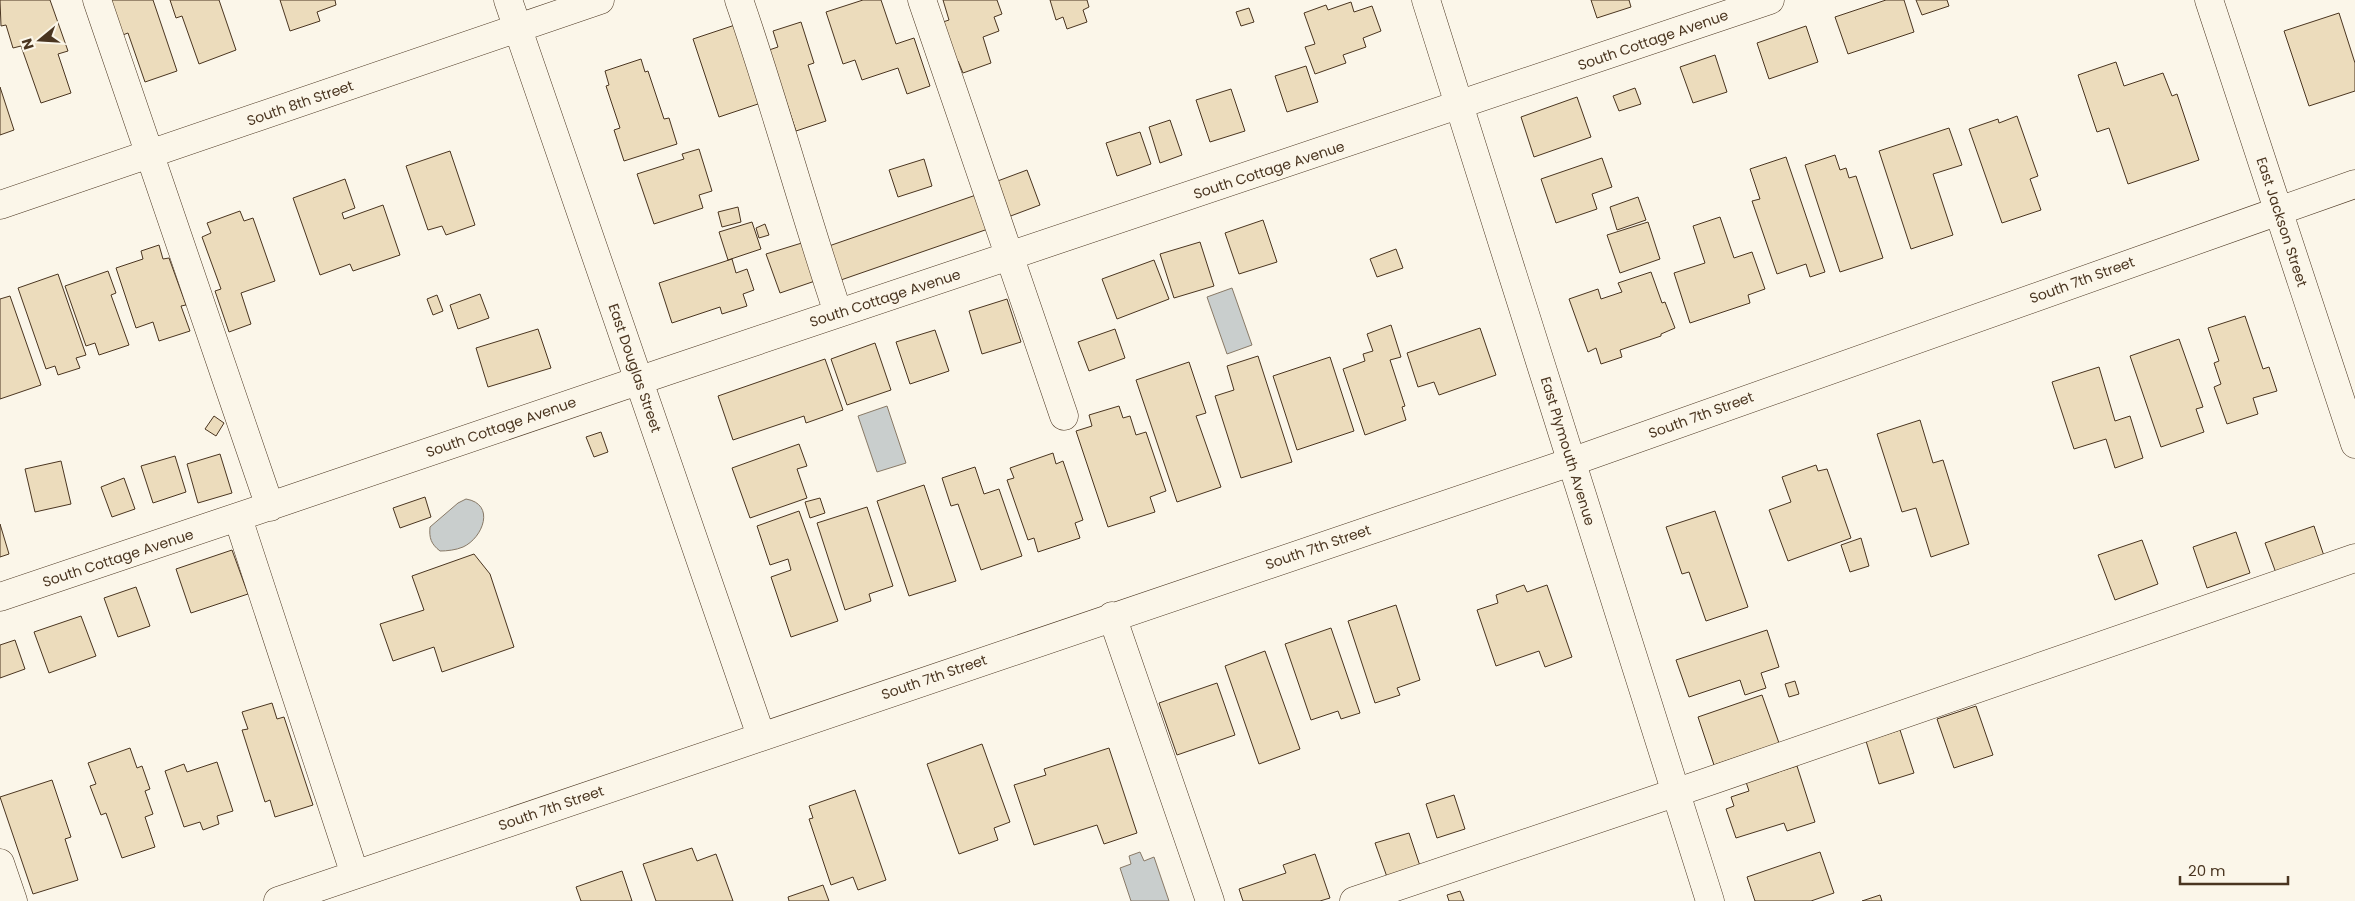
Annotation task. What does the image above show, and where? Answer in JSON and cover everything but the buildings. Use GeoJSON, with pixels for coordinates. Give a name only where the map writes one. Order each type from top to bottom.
{"type":"FeatureCollection","features":[{"type":"Feature","properties":{"kind":"street"},"geometry":{"type":"LineString","coordinates":[[97,0],[270,507]]}},
{"type":"Feature","properties":{"kind":"street","name":"East Douglas Street"},"geometry":{"type":"LineString","coordinates":[[508,0],[761,736]]}},
{"type":"Feature","properties":{"kind":"street","name":"South 8th Street"},"geometry":{"type":"LineString","coordinates":[[0,205],[600,0]]}},
{"type":"Feature","properties":{"kind":"street"},"geometry":{"type":"LineString","coordinates":[[740,0],[838,314]]}},
{"type":"Feature","properties":{"kind":"street"},"geometry":{"type":"LineString","coordinates":[[922,0],[1064,416]]}},
{"type":"Feature","properties":{"kind":"street","name":"East Plymouth Avenue"},"geometry":{"type":"LineString","coordinates":[[1426,0],[1710,901]]}},
{"type":"Feature","properties":{"kind":"street","name":"South Cottage Avenue"},"geometry":{"type":"LineString","coordinates":[[0,597],[1770,0]]}},
{"type":"Feature","properties":{"kind":"street","name":"East Jackson Street"},"geometry":{"type":"LineString","coordinates":[[2209,0],[2355,444]]}},
{"type":"Feature","properties":{"kind":"street","name":"South 7th Street"},"geometry":{"type":"LineString","coordinates":[[278,901],[344,886],[761,736],[1571,462],[2355,184]]}},
{"type":"Feature","properties":{"kind":"street"},"geometry":{"type":"LineString","coordinates":[[238,518],[344,886]]}},
{"type":"Feature","properties":{"kind":"street"},"geometry":{"type":"LineString","coordinates":[[1354,901],[1676,793],[2355,558]]}},
{"type":"Feature","properties":{"kind":"street"},"geometry":{"type":"LineString","coordinates":[[1112,616],[1210,901]]}},
{"type":"Feature","properties":{"kind":"street"},"geometry":{"type":"LineString","coordinates":[[0,863],[13,901]]}},
{"type":"Feature","properties":{"kind":"shaded area"},"geometry":{"type":"Polygon","coordinates":[[[1232,288],[1252,345],[1227,354],[1207,297],[1232,288]]]}},
{"type":"Feature","properties":{"kind":"shaded area"},"geometry":{"type":"Polygon","coordinates":[[[887,406],[906,463],[877,472],[858,416],[887,406]]]}},
{"type":"Feature","properties":{"kind":"shaded area"},"geometry":{"type":"Polygon","coordinates":[[[466,499],[475,502],[481,507],[484,514],[481,529],[470,543],[463,547],[440,551],[431,540],[430,527],[458,503],[466,499]]]}},
{"type":"Feature","properties":{"kind":"shaded area"},"geometry":{"type":"Polygon","coordinates":[[[1140,852],[1144,861],[1154,857],[1169,901],[1131,901],[1120,868],[1131,864],[1129,856],[1140,852]]]}}]}
